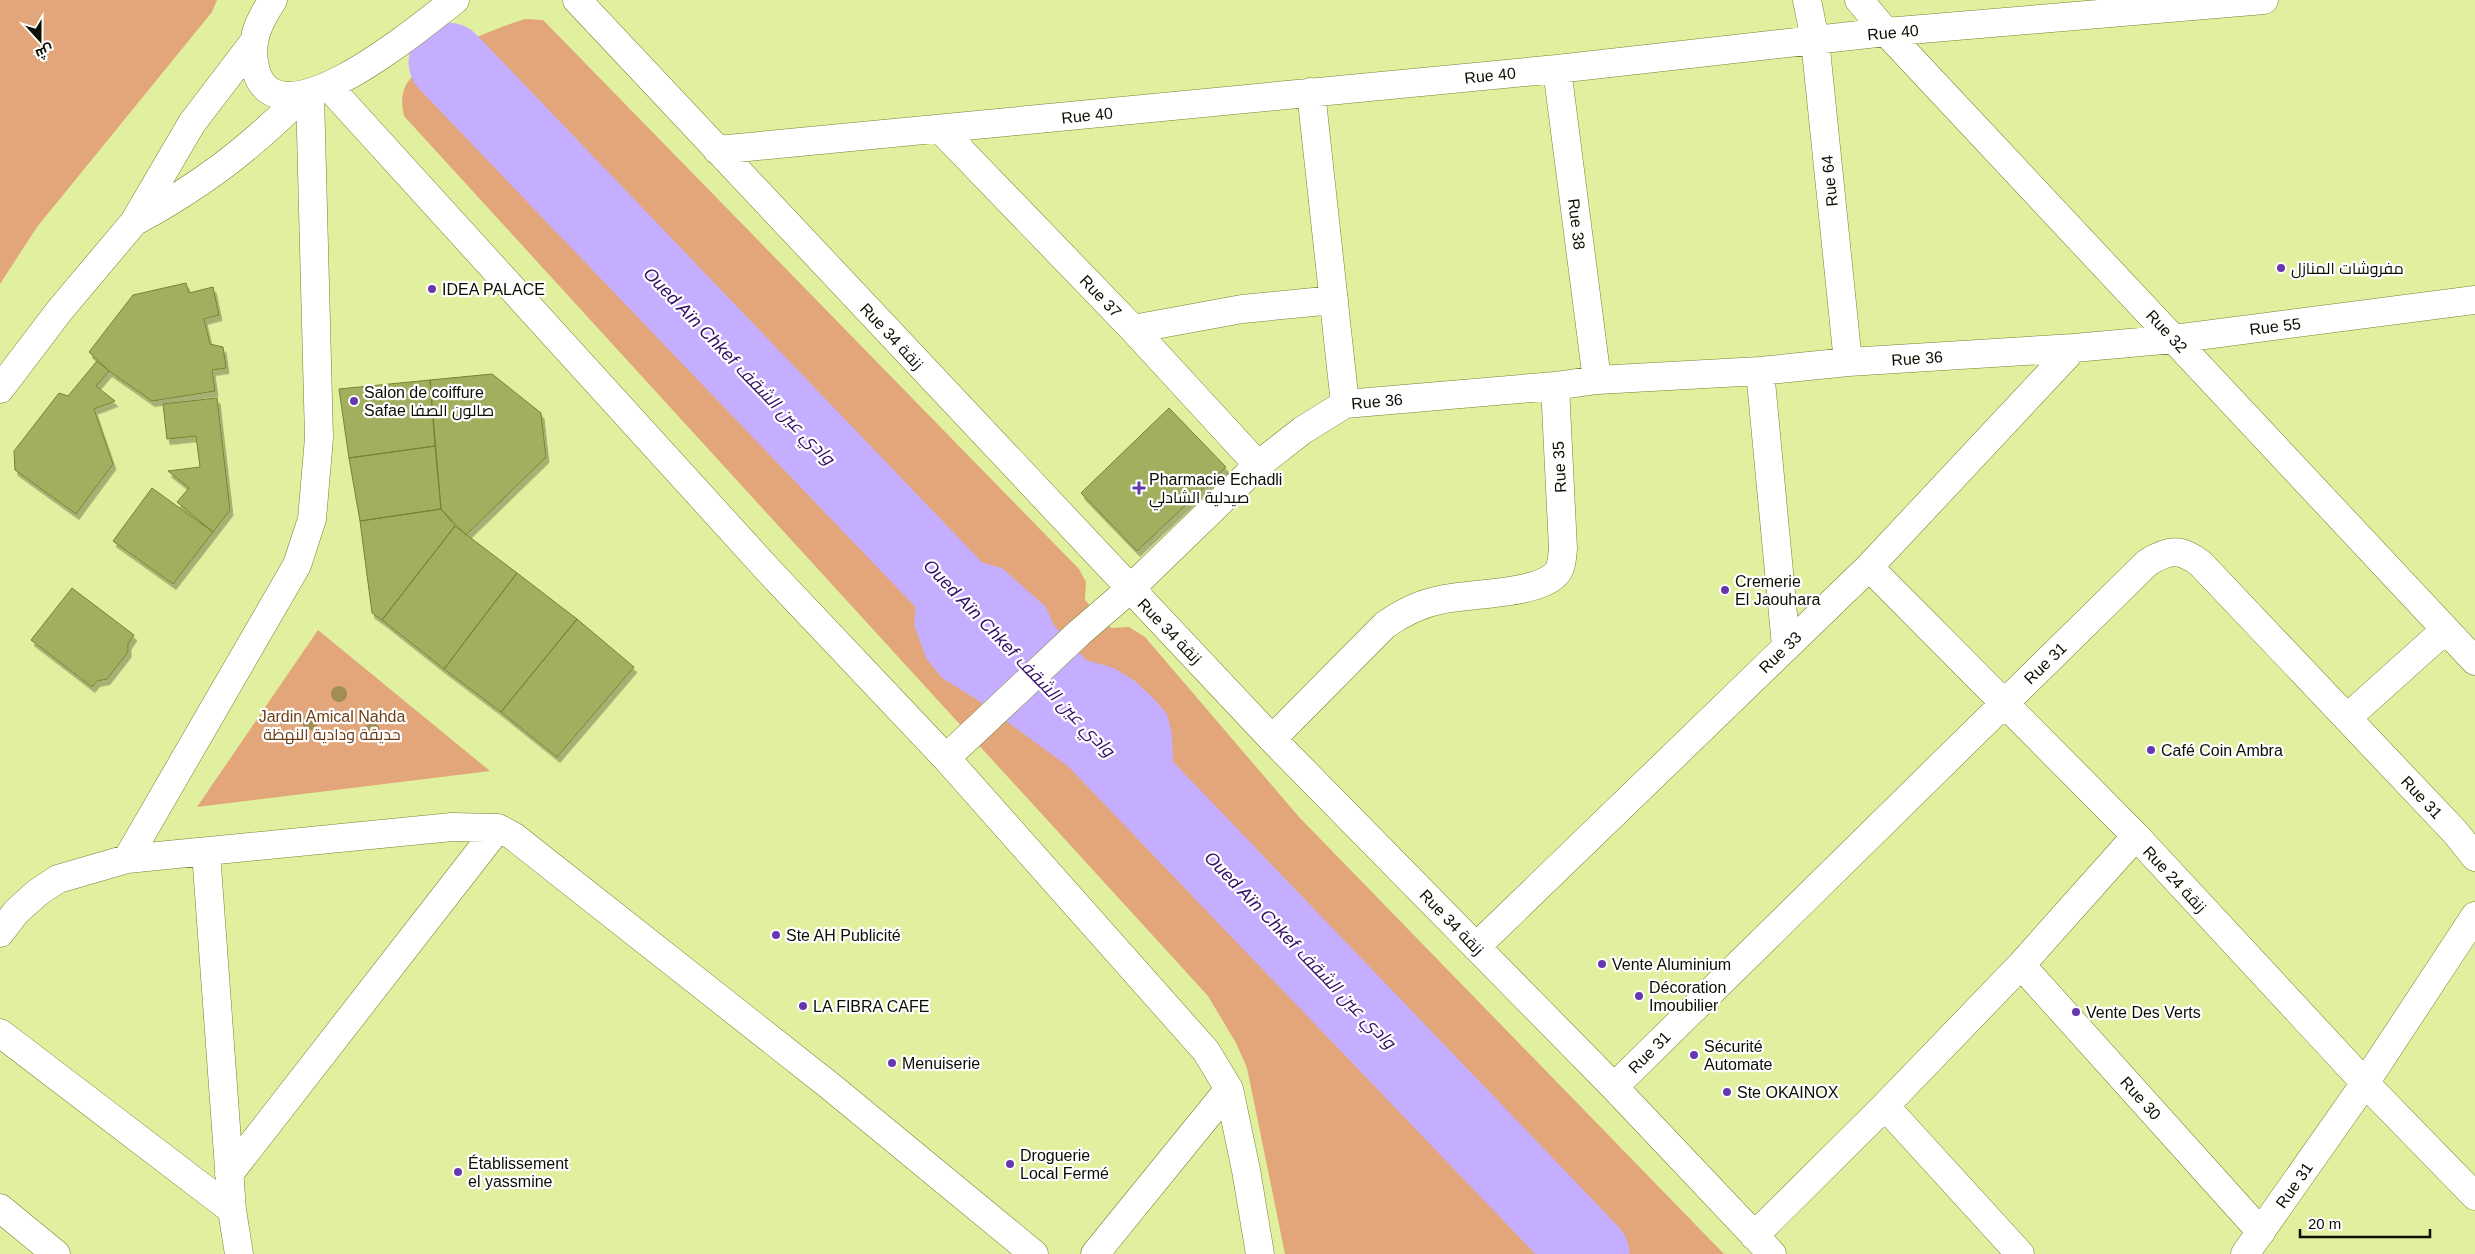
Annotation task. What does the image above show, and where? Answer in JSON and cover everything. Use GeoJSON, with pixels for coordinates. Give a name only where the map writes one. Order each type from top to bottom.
{"type":"FeatureCollection","features":[{"type":"Feature","properties":{"kind":"street"},"geometry":{"type":"LineString","coordinates":[[273,0],[259,20],[253,43],[252,60],[257,76],[266,88],[279,97],[314,92]]}},
{"type":"Feature","properties":{"kind":"street"},"geometry":{"type":"LineString","coordinates":[[134,222],[194,188],[238,156],[314,92],[378,56],[455,0]]}},
{"type":"Feature","properties":{"kind":"street","name":"Rue 34 زنقة"},"geometry":{"type":"LineString","coordinates":[[576,0],[1272,739],[1614,1087],[1763,1245]]}},
{"type":"Feature","properties":{"kind":"street","name":"Rue 64"},"geometry":{"type":"LineString","coordinates":[[1806,0],[1814,40],[1848,362]]}},
{"type":"Feature","properties":{"kind":"street","name":"Rue 32"},"geometry":{"type":"LineString","coordinates":[[1859,0],[1886,32],[2475,661]]}},
{"type":"Feature","properties":{"kind":"street","name":"Rue 40"},"geometry":{"type":"LineString","coordinates":[[717,150],[941,130],[1557,68],[1886,32],[2264,0]]}},
{"type":"Feature","properties":{"kind":"street"},"geometry":{"type":"LineString","coordinates":[[0,389],[60,310],[134,222],[192,123],[253,43]]}},
{"type":"Feature","properties":{"kind":"street","name":"Rue 38"},"geometry":{"type":"LineString","coordinates":[[1557,68],[1597,380]]}},
{"type":"Feature","properties":{"kind":"street"},"geometry":{"type":"LineString","coordinates":[[314,92],[946,758],[1206,1051],[1229,1089],[1246,1170],[1260,1254]]}},
{"type":"Feature","properties":{"kind":"street"},"geometry":{"type":"LineString","coordinates":[[127,859],[297,565],[312,519],[319,438],[314,92]]}},
{"type":"Feature","properties":{"kind":"street"},"geometry":{"type":"LineString","coordinates":[[1311,92],[1345,404]]}},
{"type":"Feature","properties":{"kind":"street","name":"Rue 37"},"geometry":{"type":"LineString","coordinates":[[941,130],[1132,328],[1258,465]]}},
{"type":"Feature","properties":{"kind":"street"},"geometry":{"type":"LineString","coordinates":[[1132,328],[1242,309],[1334,300]]}},
{"type":"Feature","properties":{"kind":"street","name":"Rue 55"},"geometry":{"type":"LineString","coordinates":[[2074,348],[2174,339],[2475,300]]}},
{"type":"Feature","properties":{"kind":"street","name":"Rue 36"},"geometry":{"type":"LineString","coordinates":[[946,758],[1079,633],[1130,589],[1258,465],[1303,430],[1345,404],[1555,386],[1597,380],[1760,372],[1848,362],[2074,348]]}},
{"type":"Feature","properties":{"kind":"street","name":"Rue 33"},"geometry":{"type":"LineString","coordinates":[[1476,947],[1869,567],[2074,348]]}},
{"type":"Feature","properties":{"kind":"street"},"geometry":{"type":"LineString","coordinates":[[1760,372],[1786,646]]}},
{"type":"Feature","properties":{"kind":"street","name":"Rue 35"},"geometry":{"type":"LineString","coordinates":[[1272,739],[1385,625],[1405,611],[1442,599],[1536,586],[1556,574],[1562,562],[1563,549],[1555,386]]}},
{"type":"Feature","properties":{"kind":"street","name":"Rue 31"},"geometry":{"type":"LineString","coordinates":[[1614,1087],[2147,563],[2170,552],[2181,552],[2190,555],[2201,564],[2455,832],[2475,857]]}},
{"type":"Feature","properties":{"kind":"street","name":"Rue 24 زنقة"},"geometry":{"type":"LineString","coordinates":[[1869,567],[2136,836],[2365,1083],[2475,1196]]}},
{"type":"Feature","properties":{"kind":"street"},"geometry":{"type":"LineString","coordinates":[[2348,718],[2445,630]]}},
{"type":"Feature","properties":{"kind":"street"},"geometry":{"type":"LineString","coordinates":[[0,933],[16,912],[37,892],[58,879],[127,859],[452,827],[498,828],[513,836],[823,1080],[1034,1254]]}},
{"type":"Feature","properties":{"kind":"street"},"geometry":{"type":"LineString","coordinates":[[229,1174],[498,828]]}},
{"type":"Feature","properties":{"kind":"street"},"geometry":{"type":"LineString","coordinates":[[1763,1245],[1885,1106],[2021,965],[2136,836]]}},
{"type":"Feature","properties":{"kind":"street"},"geometry":{"type":"LineString","coordinates":[[206,852],[229,1174],[239,1254]]}},
{"type":"Feature","properties":{"kind":"street","name":"Rue 31"},"geometry":{"type":"LineString","coordinates":[[2245,1254],[2365,1083],[2475,916]]}},
{"type":"Feature","properties":{"kind":"street","name":"Rue 30"},"geometry":{"type":"LineString","coordinates":[[2021,965],[2261,1232]]}},
{"type":"Feature","properties":{"kind":"street"},"geometry":{"type":"LineString","coordinates":[[0,1032],[232,1210]]}},
{"type":"Feature","properties":{"kind":"street"},"geometry":{"type":"LineString","coordinates":[[1095,1254],[1229,1089]]}},
{"type":"Feature","properties":{"kind":"street"},"geometry":{"type":"LineString","coordinates":[[1885,1106],[2020,1254]]}},
{"type":"Feature","properties":{"kind":"street"},"geometry":{"type":"LineString","coordinates":[[0,1208],[56,1254]]}},
{"type":"Feature","properties":{"kind":"green space"},"geometry":{"type":"Polygon","coordinates":[[[0,0],[217,0],[212,12],[37,227],[0,284],[0,0]]]}},
{"type":"Feature","properties":{"kind":"green space"},"geometry":{"type":"Polygon","coordinates":[[[525,19],[543,20],[1079,569],[1086,582],[1085,600],[1111,628],[1129,627],[1145,637],[1299,817],[1724,1254],[1285,1254],[1247,1068],[1236,1043],[1208,996],[404,116],[402,96],[404,90],[411,78],[423,67],[457,46],[525,19]]]}},
{"type":"Feature","properties":{"kind":"green space","name":"Jardin Amical Nahda حديقة ودادية النهظة"},"geometry":{"type":"Polygon","coordinates":[[[318,630],[490,771],[197,807],[318,630]]]}},
{"type":"Feature","properties":{"kind":"water"},"geometry":{"type":"Polygon","coordinates":[[[946,558],[976,561],[1002,568],[1046,607],[1053,624],[1086,660],[1114,668],[1135,681],[1153,698],[1167,714],[1172,735],[1173,759],[1157,782],[1141,794],[1132,796],[1095,786],[976,699],[942,678],[926,658],[914,625],[917,594],[931,566],[946,558]]]}},
{"type":"Feature","properties":{"kind":"building"},"geometry":{"type":"Polygon","coordinates":[[[186,283],[189,293],[213,287],[219,315],[204,319],[210,344],[223,347],[226,368],[212,370],[215,391],[152,401],[109,371],[89,352],[133,295],[186,283]]]}},
{"type":"Feature","properties":{"kind":"building"},"geometry":{"type":"Polygon","coordinates":[[[97,361],[109,371],[96,386],[115,401],[94,409],[113,464],[76,514],[15,470],[14,451],[59,393],[68,396],[97,361]]]}},
{"type":"Feature","properties":{"kind":"building"},"geometry":{"type":"Polygon","coordinates":[[[492,374],[541,413],[546,457],[466,535],[441,509],[430,380],[492,374]]]}},
{"type":"Feature","properties":{"kind":"building"},"geometry":{"type":"Polygon","coordinates":[[[430,380],[435,446],[349,458],[339,389],[430,380]]]}},
{"type":"Feature","properties":{"kind":"building"},"geometry":{"type":"Polygon","coordinates":[[[217,398],[230,510],[213,532],[177,502],[189,488],[168,471],[200,467],[196,436],[167,439],[163,404],[217,398]]]}},
{"type":"Feature","properties":{"kind":"building"},"geometry":{"type":"Polygon","coordinates":[[[1169,408],[1226,467],[1137,551],[1081,493],[1169,408]]]}},
{"type":"Feature","properties":{"kind":"building"},"geometry":{"type":"Polygon","coordinates":[[[435,446],[441,509],[360,521],[349,458],[435,446]]]}},
{"type":"Feature","properties":{"kind":"building"},"geometry":{"type":"Polygon","coordinates":[[[152,488],[213,532],[173,584],[113,541],[152,488]]]}},
{"type":"Feature","properties":{"kind":"building"},"geometry":{"type":"Polygon","coordinates":[[[441,509],[455,526],[382,620],[372,613],[360,521],[441,509]]]}},
{"type":"Feature","properties":{"kind":"building"},"geometry":{"type":"Polygon","coordinates":[[[455,526],[517,573],[444,669],[382,620],[455,526]]]}},
{"type":"Feature","properties":{"kind":"building"},"geometry":{"type":"Polygon","coordinates":[[[517,573],[577,619],[501,712],[444,669],[517,573]]]}},
{"type":"Feature","properties":{"kind":"building"},"geometry":{"type":"Polygon","coordinates":[[[72,588],[134,635],[128,644],[128,652],[107,679],[97,681],[92,687],[31,640],[72,588]]]}},
{"type":"Feature","properties":{"kind":"building"},"geometry":{"type":"Polygon","coordinates":[[[577,619],[634,667],[557,757],[501,712],[577,619]]]}},
{"type":"Feature","properties":{"kind":"waterway","name":"Oued Aïn Chkef وادي عين الشقف"},"geometry":{"type":"LineString","coordinates":[[448,62],[1590,1254]]}},
{"type":"Feature","properties":{"kind":"place","name":"مفروشات المنازل"},"geometry":{"type":"Point","coordinates":[2281,268]}},
{"type":"Feature","properties":{"kind":"place","name":"IDEA PALACE"},"geometry":{"type":"Point","coordinates":[432,289]}},
{"type":"Feature","properties":{"kind":"place","name":"Salon de coiffure Safae صالون الصفا"},"geometry":{"type":"Point","coordinates":[354,401]}},
{"type":"Feature","properties":{"kind":"place","name":"Pharmacie Echadli صيدلية الشادلي"},"geometry":{"type":"Point","coordinates":[1139,488]}},
{"type":"Feature","properties":{"kind":"place","name":"Cremerie El Jaouhara"},"geometry":{"type":"Point","coordinates":[1725,590]}},
{"type":"Feature","properties":{"kind":"place","name":"Café Coin Ambra"},"geometry":{"type":"Point","coordinates":[2151,750]}},
{"type":"Feature","properties":{"kind":"place","name":"Ste AH Publicité"},"geometry":{"type":"Point","coordinates":[776,935]}},
{"type":"Feature","properties":{"kind":"place","name":"Vente Aluminium"},"geometry":{"type":"Point","coordinates":[1602,964]}},
{"type":"Feature","properties":{"kind":"place","name":"Décoration Imoubilier"},"geometry":{"type":"Point","coordinates":[1639,996]}},
{"type":"Feature","properties":{"kind":"place","name":"LA FIBRA CAFE"},"geometry":{"type":"Point","coordinates":[803,1006]}},
{"type":"Feature","properties":{"kind":"place","name":"Vente Des Verts"},"geometry":{"type":"Point","coordinates":[2076,1012]}},
{"type":"Feature","properties":{"kind":"place","name":"Sécurité Automate"},"geometry":{"type":"Point","coordinates":[1694,1055]}},
{"type":"Feature","properties":{"kind":"place","name":"Menuiserie"},"geometry":{"type":"Point","coordinates":[892,1063]}},
{"type":"Feature","properties":{"kind":"place","name":"Ste OKAINOX"},"geometry":{"type":"Point","coordinates":[1727,1092]}},
{"type":"Feature","properties":{"kind":"place","name":"Droguerie Local Fermé"},"geometry":{"type":"Point","coordinates":[1010,1164]}},
{"type":"Feature","properties":{"kind":"place","name":"Établissement el yassmine"},"geometry":{"type":"Point","coordinates":[458,1172]}}]}
